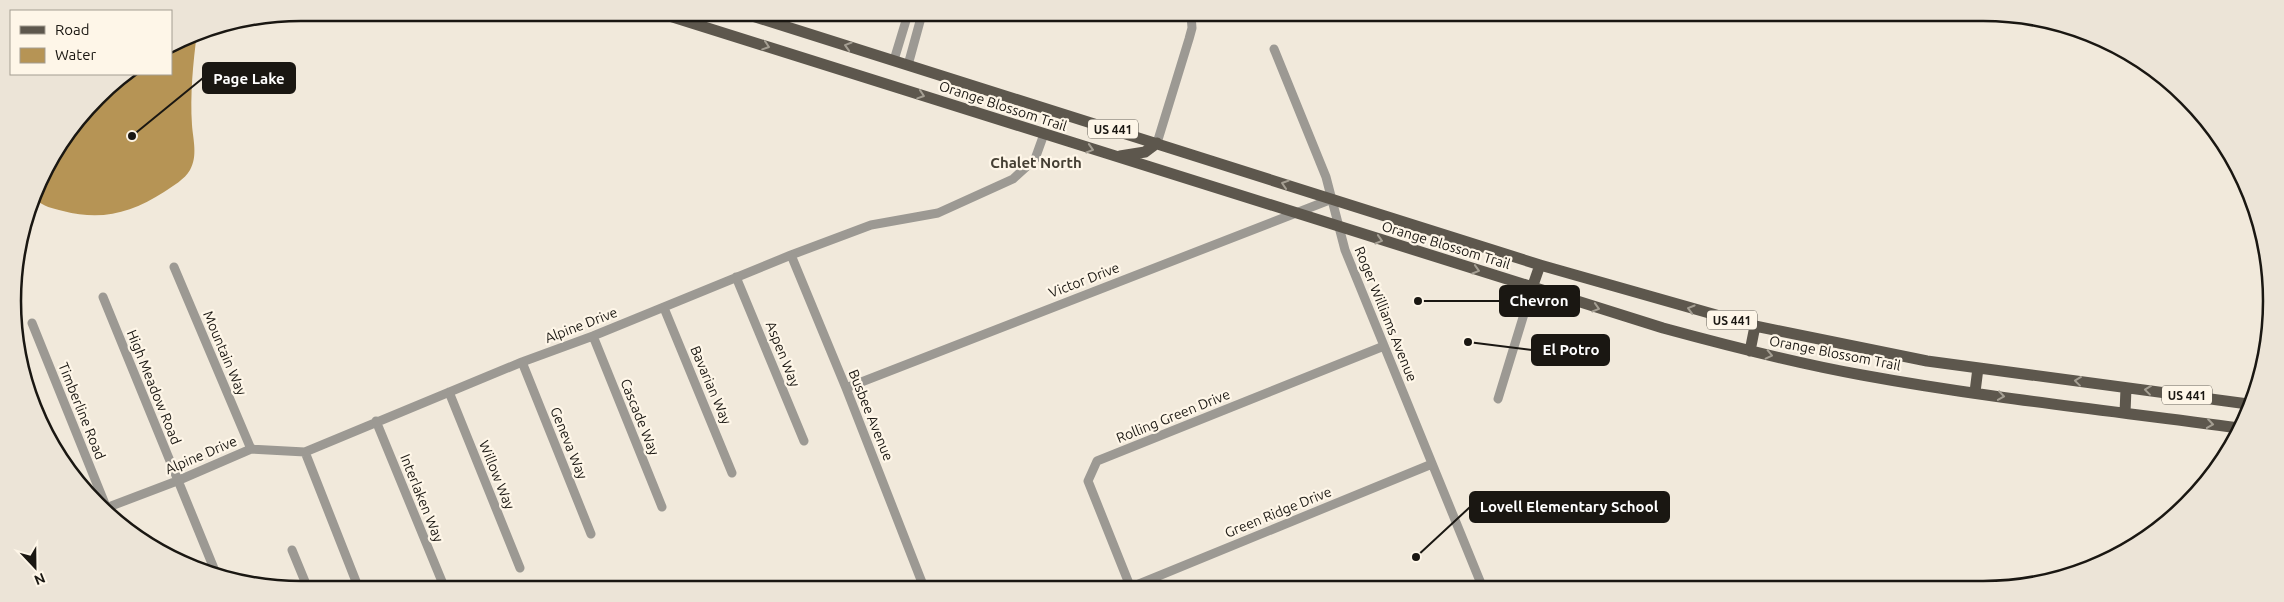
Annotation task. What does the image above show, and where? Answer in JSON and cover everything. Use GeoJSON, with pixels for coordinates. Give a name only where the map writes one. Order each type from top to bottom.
{"type":"FeatureCollection","features":[{"type":"Feature","properties":{"kind":"main road","name":"Orange Blossom Trail"},"geometry":{"type":"LineString","coordinates":[[695,21],[1113,156],[1663,328],[1861,375],[2233,427]]}},
{"type":"Feature","properties":{"kind":"main road","name":"Orange Blossom Trail"},"geometry":{"type":"LineString","coordinates":[[769,21],[1540,264],[1755,326],[1864,349],[1978,368],[2243,403]]}},
{"type":"Feature","properties":{"kind":"main road"},"geometry":{"type":"LineString","coordinates":[[1113,156],[1145,152],[1157,143]]}},
{"type":"Feature","properties":{"kind":"main road"},"geometry":{"type":"LineString","coordinates":[[1532,288],[1540,264]]}},
{"type":"Feature","properties":{"kind":"main road"},"geometry":{"type":"LineString","coordinates":[[1750,350],[1755,326]]}},
{"type":"Feature","properties":{"kind":"main road"},"geometry":{"type":"LineString","coordinates":[[1974,392],[1978,368]]}},
{"type":"Feature","properties":{"kind":"main road"},"geometry":{"type":"LineString","coordinates":[[2125,412],[2126,388]]}},
{"type":"Feature","properties":{"kind":"street"},"geometry":{"type":"LineString","coordinates":[[894,60],[906,21]]}},
{"type":"Feature","properties":{"kind":"street"},"geometry":{"type":"LineString","coordinates":[[908,65],[920,21]]}},
{"type":"Feature","properties":{"kind":"street"},"geometry":{"type":"LineString","coordinates":[[1157,143],[1189,39],[1191,21]]}},
{"type":"Feature","properties":{"kind":"street","name":"Roger Williams Avenue"},"geometry":{"type":"LineString","coordinates":[[1274,49],[1326,177],[1345,250],[1480,581]]}},
{"type":"Feature","properties":{"kind":"street","name":"Alpine Drive"},"geometry":{"type":"LineString","coordinates":[[112,507],[251,449],[305,452],[522,362],[664,308],[791,255],[872,225],[938,213],[1014,178],[1035,159],[1044,134]]}},
{"type":"Feature","properties":{"kind":"street","name":"Victor Drive"},"geometry":{"type":"LineString","coordinates":[[846,388],[1292,212],[1332,199]]}},
{"type":"Feature","properties":{"kind":"street","name":"Busbee Avenue"},"geometry":{"type":"LineString","coordinates":[[791,255],[846,388],[921,581]]}},
{"type":"Feature","properties":{"kind":"street","name":"Mountain Way"},"geometry":{"type":"LineString","coordinates":[[174,267],[251,449]]}},
{"type":"Feature","properties":{"kind":"street","name":"Aspen Way"},"geometry":{"type":"LineString","coordinates":[[736,277],[804,441]]}},
{"type":"Feature","properties":{"kind":"street"},"geometry":{"type":"LineString","coordinates":[[1498,399],[1532,288]]}},
{"type":"Feature","properties":{"kind":"street","name":"High Meadow Road"},"geometry":{"type":"LineString","coordinates":[[103,297],[212,566]]}},
{"type":"Feature","properties":{"kind":"street","name":"Bavarian Way"},"geometry":{"type":"LineString","coordinates":[[664,308],[732,473]]}},
{"type":"Feature","properties":{"kind":"street","name":"Timberline Road"},"geometry":{"type":"LineString","coordinates":[[32,323],[103,499]]}},
{"type":"Feature","properties":{"kind":"street","name":"Cascade Way"},"geometry":{"type":"LineString","coordinates":[[593,336],[662,507]]}},
{"type":"Feature","properties":{"kind":"street","name":"Rolling Green Drive"},"geometry":{"type":"LineString","coordinates":[[1128,581],[1088,481],[1097,461],[1384,346]]}},
{"type":"Feature","properties":{"kind":"street","name":"Geneva Way"},"geometry":{"type":"LineString","coordinates":[[522,362],[591,534]]}},
{"type":"Feature","properties":{"kind":"street","name":"Willow Way"},"geometry":{"type":"LineString","coordinates":[[449,392],[520,568]]}},
{"type":"Feature","properties":{"kind":"street","name":"Interlaken Way"},"geometry":{"type":"LineString","coordinates":[[376,422],[442,581]]}},
{"type":"Feature","properties":{"kind":"street"},"geometry":{"type":"LineString","coordinates":[[305,452],[357,581]]}},
{"type":"Feature","properties":{"kind":"street","name":"Green Ridge Drive"},"geometry":{"type":"LineString","coordinates":[[1146,581],[1432,464]]}},
{"type":"Feature","properties":{"kind":"street"},"geometry":{"type":"LineString","coordinates":[[292,550],[305,581]]}},
{"type":"Feature","properties":{"kind":"water"},"geometry":{"type":"Polygon","coordinates":[[[196,42],[191,102],[194,159],[190,170],[185,176],[175,185],[152,199],[128,210],[116,213],[103,215],[77,214],[40,202],[50,177],[68,146],[103,103],[136,75],[172,75],[172,53],[196,42]]]}},
{"type":"Feature","properties":{"kind":"place","name":"Page Lake"},"geometry":{"type":"Point","coordinates":[132,136]}},
{"type":"Feature","properties":{"kind":"place","name":"Chevron"},"geometry":{"type":"Point","coordinates":[1418,301]}},
{"type":"Feature","properties":{"kind":"place","name":"El Potro"},"geometry":{"type":"Point","coordinates":[1468,342]}},
{"type":"Feature","properties":{"kind":"place","name":"Lovell Elementary School"},"geometry":{"type":"Point","coordinates":[1416,557]}},
{"type":"Feature","properties":{"kind":"district","name":"Chalet North"},"geometry":{"type":"Point","coordinates":[1036,162]}}]}
